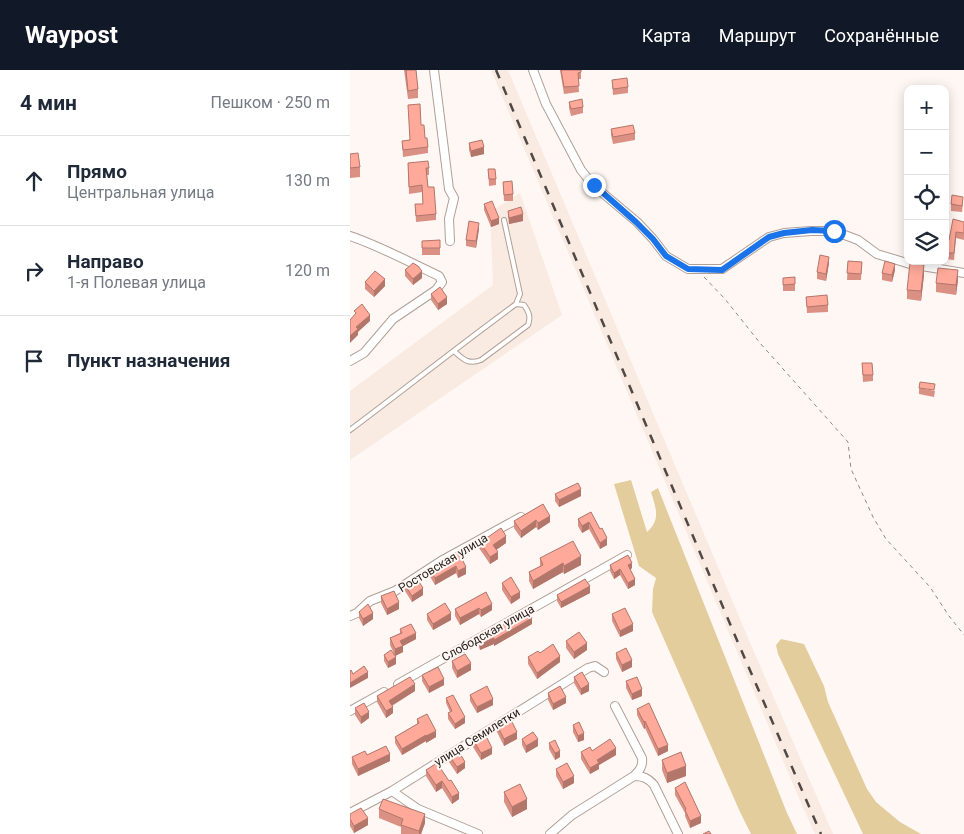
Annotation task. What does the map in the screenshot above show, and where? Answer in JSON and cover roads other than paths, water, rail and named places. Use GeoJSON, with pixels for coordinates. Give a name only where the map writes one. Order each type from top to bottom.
{"type":"FeatureCollection","features":[{"type":"Feature","properties":{"kind":"street"},"geometry":{"type":"LineString","coordinates":[[434,70],[449,189],[454,198],[448,219],[450,241]]}},
{"type":"Feature","properties":{"kind":"street"},"geometry":{"type":"LineString","coordinates":[[532,70],[546,104],[581,170],[594,185],[653,239],[666,256],[688,269],[722,270],[769,237],[784,233],[812,230],[834,231],[858,240],[878,254],[910,264],[964,273]]}},
{"type":"Feature","properties":{"kind":"street"},"geometry":{"type":"LineString","coordinates":[[350,236],[373,244],[439,276],[442,282],[436,290],[393,319],[364,353],[350,361]]}},
{"type":"Feature","properties":{"kind":"street","name":"Ростовская улица"},"geometry":{"type":"LineString","coordinates":[[350,616],[357,613],[370,601],[395,591],[441,561],[528,514]]}},
{"type":"Feature","properties":{"kind":"street","name":"Слободская улица"},"geometry":{"type":"LineString","coordinates":[[350,711],[627,555]]}},
{"type":"Feature","properties":{"kind":"street","name":"улица Семилетки"},"geometry":{"type":"LineString","coordinates":[[350,813],[392,791],[588,668],[595,666],[604,672]]}},
{"type":"Feature","properties":{"kind":"street"},"geometry":{"type":"LineString","coordinates":[[550,834],[572,816],[640,771],[642,758],[615,706]]}},
{"type":"Feature","properties":{"kind":"street"},"geometry":{"type":"LineString","coordinates":[[634,776],[642,776],[649,779],[654,785],[678,834]]}},
{"type":"Feature","properties":{"kind":"street"},"geometry":{"type":"LineString","coordinates":[[392,791],[418,809],[478,834]]}},
{"type":"Feature","properties":{"kind":"lane"},"geometry":{"type":"LineString","coordinates":[[350,430],[516,304],[520,294],[504,220]]}},
{"type":"Feature","properties":{"kind":"lane"},"geometry":{"type":"LineString","coordinates":[[454,350],[466,362],[474,363],[481,360],[528,325],[530,319],[529,311],[524,305],[516,304]]}},
{"type":"Feature","properties":{"kind":"railway"},"geometry":{"type":"LineString","coordinates":[[496,70],[821,834]]}}]}
